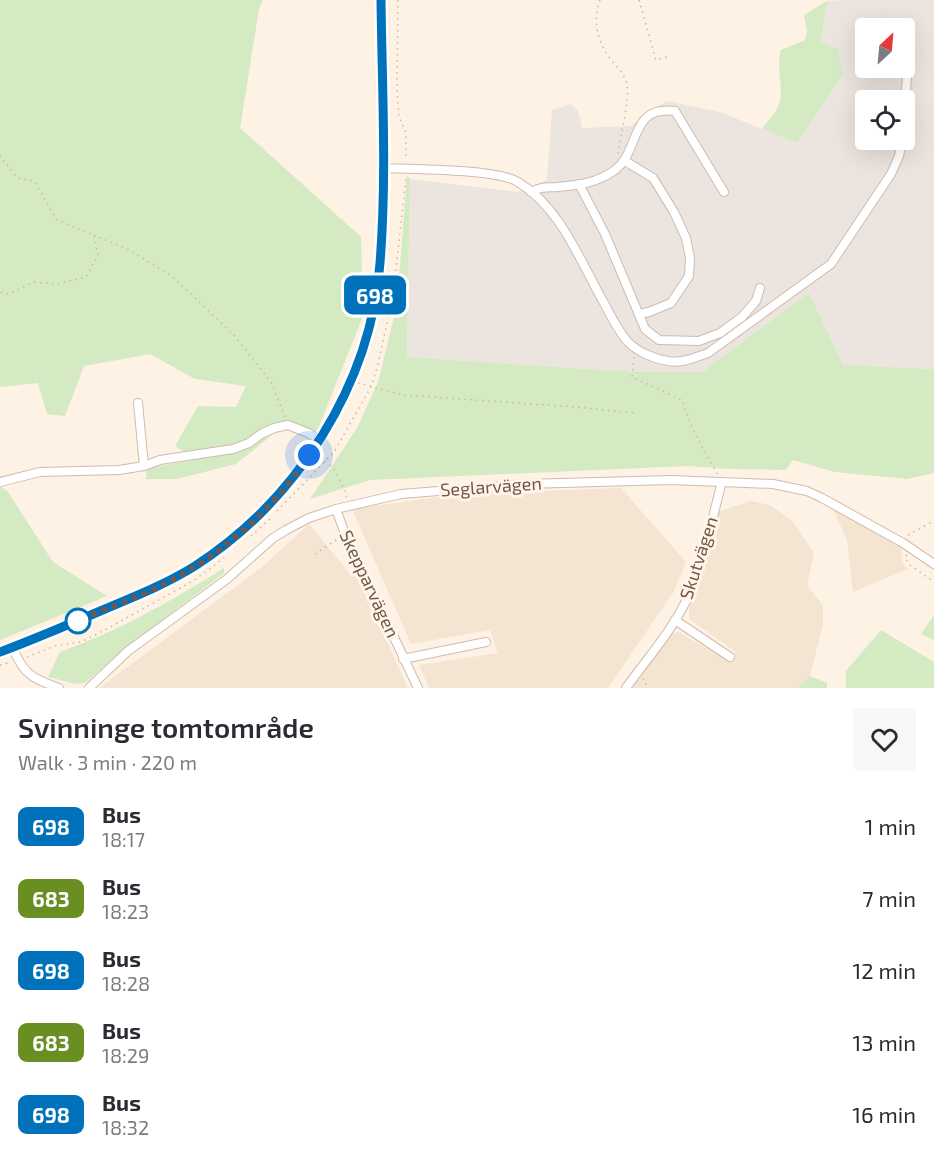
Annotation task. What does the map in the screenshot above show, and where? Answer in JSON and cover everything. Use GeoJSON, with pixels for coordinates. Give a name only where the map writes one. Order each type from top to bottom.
{"type":"FeatureCollection","features":[{"type":"Feature","properties":{"kind":"main road"},"geometry":{"type":"LineString","coordinates":[[0,652],[146,593],[195,566],[234,537],[262,511],[295,475],[320,441],[350,381],[364,344],[376,293],[380,264],[383,168],[381,0]]}},
{"type":"Feature","properties":{"kind":"street"},"geometry":{"type":"LineString","coordinates":[[531,192],[539,187],[592,183],[615,170],[627,158],[635,134],[642,123],[652,112],[665,110],[675,111],[724,192]]}},
{"type":"Feature","properties":{"kind":"street"},"geometry":{"type":"LineString","coordinates":[[383,168],[486,174],[516,180],[555,215],[628,342],[647,356],[670,362],[691,359],[708,353],[831,264],[891,174],[900,150]]}},
{"type":"Feature","properties":{"kind":"street"},"geometry":{"type":"LineString","coordinates":[[625,161],[653,178],[674,212],[686,238],[690,258],[689,276],[671,303],[639,314]]}},
{"type":"Feature","properties":{"kind":"street"},"geometry":{"type":"LineString","coordinates":[[579,184],[605,234],[645,329],[659,340],[699,341],[720,333],[742,317],[756,301],[759,288]]}},
{"type":"Feature","properties":{"kind":"street"},"geometry":{"type":"LineString","coordinates":[[138,403],[144,466]]}},
{"type":"Feature","properties":{"kind":"street"},"geometry":{"type":"LineString","coordinates":[[0,482],[40,472],[119,470],[144,466],[160,460],[233,449],[249,443],[274,428],[288,425],[320,441]]}},
{"type":"Feature","properties":{"kind":"street","name":"Seglarvägen"},"geometry":{"type":"LineString","coordinates":[[89,688],[128,651],[227,579],[273,538],[301,522],[340,508],[401,494],[491,485],[671,480],[773,484],[807,491],[860,518],[934,564]]}},
{"type":"Feature","properties":{"kind":"street","name":"Skutvägen"},"geometry":{"type":"LineString","coordinates":[[626,688],[686,601],[698,569],[722,482]]}},
{"type":"Feature","properties":{"kind":"street","name":"Skepparvägen"},"geometry":{"type":"LineString","coordinates":[[340,508],[345,534],[418,688]]}},
{"type":"Feature","properties":{"kind":"street"},"geometry":{"type":"LineString","coordinates":[[675,620],[730,657]]}},
{"type":"Feature","properties":{"kind":"street","name":"Skepparvägen"},"geometry":{"type":"LineString","coordinates":[[403,658],[486,642]]}},
{"type":"Feature","properties":{"kind":"street"},"geometry":{"type":"LineString","coordinates":[[13,648],[18,660],[31,676],[60,688]]}},
{"type":"Feature","properties":{"kind":"path"},"geometry":{"type":"LineString","coordinates":[[246,539],[264,525],[334,452],[371,387],[377,368],[393,296],[407,169],[406,133],[399,117],[397,91],[398,0]]}},
{"type":"Feature","properties":{"kind":"path"},"geometry":{"type":"LineString","coordinates":[[600,0],[596,13],[596,29],[609,57],[620,69],[627,84],[615,170]]}},
{"type":"Feature","properties":{"kind":"path"},"geometry":{"type":"LineString","coordinates":[[639,0],[656,60],[667,57]]}},
{"type":"Feature","properties":{"kind":"path"},"geometry":{"type":"LineString","coordinates":[[0,155],[17,178],[34,181],[57,220],[129,250],[172,276],[234,335],[271,382],[288,425]]}},
{"type":"Feature","properties":{"kind":"path"},"geometry":{"type":"LineString","coordinates":[[0,292],[9,294],[34,282],[57,284],[86,277],[98,255],[94,235]]}},
{"type":"Feature","properties":{"kind":"path"},"geometry":{"type":"LineString","coordinates":[[635,347],[632,377],[682,400],[692,428],[722,482]]}},
{"type":"Feature","properties":{"kind":"path"},"geometry":{"type":"LineString","coordinates":[[350,381],[404,395],[634,413]]}},
{"type":"Feature","properties":{"kind":"path"},"geometry":{"type":"LineString","coordinates":[[325,461],[334,469],[347,495],[340,508]]}},
{"type":"Feature","properties":{"kind":"path"},"geometry":{"type":"LineString","coordinates":[[934,521],[906,537],[905,558],[910,565],[934,582]]}},
{"type":"Feature","properties":{"kind":"path"},"geometry":{"type":"LineString","coordinates":[[315,554],[345,534]]}},
{"type":"Feature","properties":{"kind":"path"},"geometry":{"type":"LineString","coordinates":[[0,665],[55,646],[81,642],[193,581],[229,554]]}},
{"type":"Feature","properties":{"kind":"shaded area"},"geometry":{"type":"Polygon","coordinates":[[[934,0],[934,369],[843,365],[809,294],[702,372],[617,371],[407,357],[410,179],[518,192],[547,180],[552,110],[571,104],[578,111],[582,128],[630,126],[666,101],[720,112],[797,143],[821,42],[827,1],[934,0]]]}},
{"type":"Feature","properties":{"kind":"shaded area"},"geometry":{"type":"Polygon","coordinates":[[[621,488],[686,562],[674,591],[608,688],[429,688],[419,665],[498,653],[490,630],[411,644],[352,509],[460,494],[621,488]]]}},
{"type":"Feature","properties":{"kind":"shaded area"},"geometry":{"type":"Polygon","coordinates":[[[751,501],[770,505],[792,521],[814,553],[807,586],[823,605],[823,624],[810,676],[797,688],[632,688],[671,634],[678,632],[730,661],[736,652],[689,619],[689,607],[702,571],[717,512],[751,501]]]}},
{"type":"Feature","properties":{"kind":"shaded area"},"geometry":{"type":"Polygon","coordinates":[[[832,507],[901,545],[902,562],[908,569],[853,592],[847,540],[832,507]]]}},
{"type":"Feature","properties":{"kind":"shaded area"},"geometry":{"type":"Polygon","coordinates":[[[309,524],[350,574],[355,571],[408,688],[99,688],[261,568],[309,524]]]}},
{"type":"Feature","properties":{"kind":"green space"},"geometry":{"type":"Polygon","coordinates":[[[0,0],[263,0],[259,9],[240,128],[361,237],[363,316],[316,434],[281,428],[236,464],[177,479],[146,479],[147,468],[195,460],[175,446],[198,406],[236,407],[246,386],[195,379],[150,354],[84,366],[65,416],[47,414],[38,383],[0,387],[0,0]]]}},
{"type":"Feature","properties":{"kind":"green space"},"geometry":{"type":"Polygon","coordinates":[[[827,1],[821,42],[838,49],[843,74],[797,143],[762,129],[776,111],[781,98],[779,57],[781,50],[805,40],[807,30],[804,15],[827,1]]]}},
{"type":"Feature","properties":{"kind":"green space"},"geometry":{"type":"Polygon","coordinates":[[[407,175],[410,179],[407,357],[617,371],[702,372],[809,293],[843,365],[934,369],[934,473],[907,479],[835,472],[793,460],[786,470],[686,466],[370,480],[310,499],[357,428],[378,382],[397,305],[407,175]]]}},
{"type":"Feature","properties":{"kind":"green space"},"geometry":{"type":"Polygon","coordinates":[[[0,486],[8,492],[53,562],[107,596],[0,640],[0,486]]]}},
{"type":"Feature","properties":{"kind":"green space"},"geometry":{"type":"Polygon","coordinates":[[[224,568],[224,573],[120,652],[85,683],[76,684],[48,677],[60,652],[103,635],[144,614],[224,568]]]}},
{"type":"Feature","properties":{"kind":"green space"},"geometry":{"type":"Polygon","coordinates":[[[934,615],[934,640],[921,634],[934,615]]]}},
{"type":"Feature","properties":{"kind":"green space"},"geometry":{"type":"Polygon","coordinates":[[[881,630],[934,662],[934,688],[846,688],[846,671],[881,630]]]}},
{"type":"Feature","properties":{"kind":"green space"},"geometry":{"type":"Polygon","coordinates":[[[810,676],[827,683],[827,688],[797,688],[810,676]]]}},
{"type":"Feature","properties":{"kind":"bus line","name":"698"},"geometry":{"type":"LineString","coordinates":[[0,652],[146,593],[195,566],[218,550],[262,511],[282,490],[320,441],[356,367],[376,293],[380,264],[383,168],[381,0]]}},
{"type":"Feature","properties":{"kind":"route"},"geometry":{"type":"LineString","coordinates":[[78,621],[76,621],[146,593],[195,566],[218,550],[241,531],[282,490],[309,455]]}}]}
